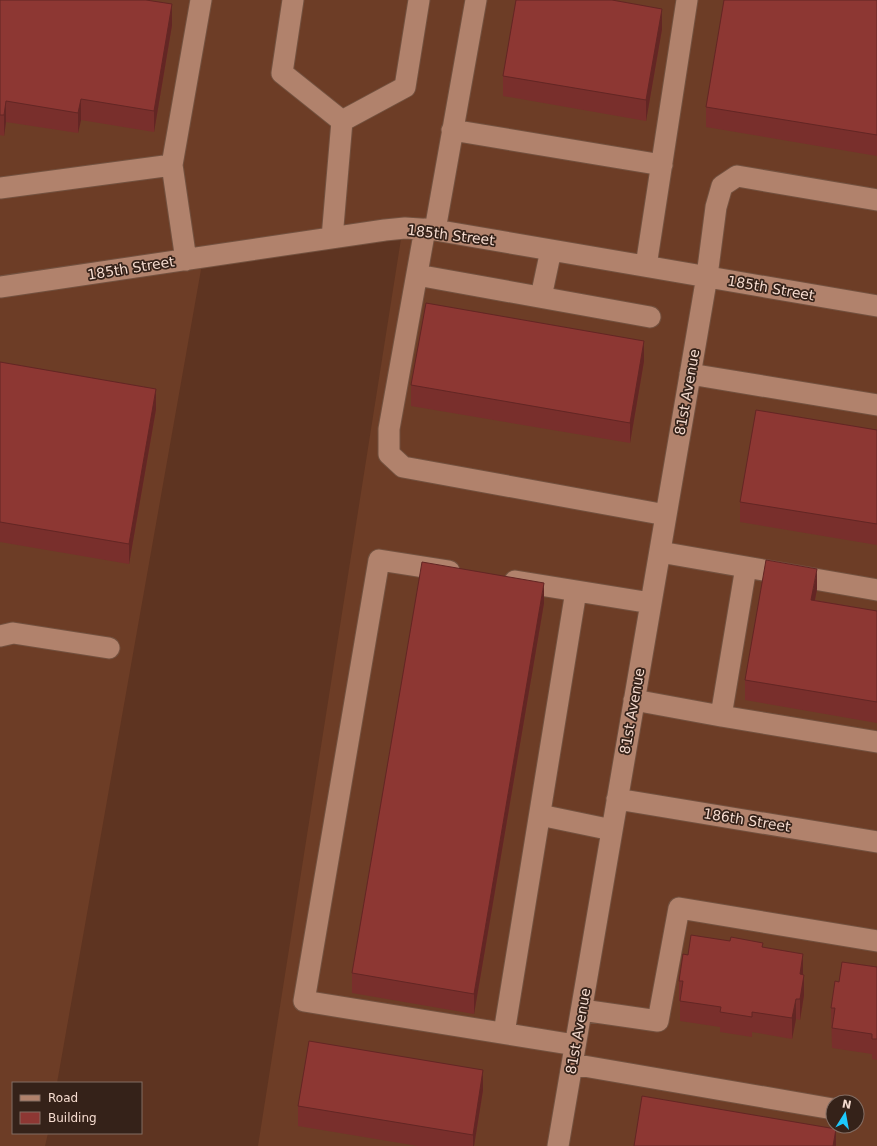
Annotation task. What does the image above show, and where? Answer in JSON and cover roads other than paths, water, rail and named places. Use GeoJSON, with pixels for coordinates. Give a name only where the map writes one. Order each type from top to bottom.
{"type":"FeatureCollection","features":[{"type":"Feature","properties":{"kind":"street"},"geometry":{"type":"LineString","coordinates":[[186,260],[172,165],[201,0]]}},
{"type":"Feature","properties":{"kind":"street"},"geometry":{"type":"LineString","coordinates":[[293,0],[282,74],[342,121]]}},
{"type":"Feature","properties":{"kind":"street"},"geometry":{"type":"LineString","coordinates":[[342,121],[406,87],[419,0]]}},
{"type":"Feature","properties":{"kind":"street"},"geometry":{"type":"LineString","coordinates":[[476,0],[452,130],[430,229],[417,275],[389,429],[389,454],[403,468],[666,515]]}},
{"type":"Feature","properties":{"kind":"street"},"geometry":{"type":"LineString","coordinates":[[646,266],[687,0]]}},
{"type":"Feature","properties":{"kind":"street"},"geometry":{"type":"LineString","coordinates":[[332,238],[342,121]]}},
{"type":"Feature","properties":{"kind":"street"},"geometry":{"type":"LineString","coordinates":[[452,130],[662,165]]}},
{"type":"Feature","properties":{"kind":"street"},"geometry":{"type":"LineString","coordinates":[[0,188],[172,165]]}},
{"type":"Feature","properties":{"kind":"street","name":"81st Avenue"},"geometry":{"type":"LineString","coordinates":[[558,1146],[707,276],[716,207],[722,186],[737,176],[877,200]]}},
{"type":"Feature","properties":{"kind":"street","name":"185th Street"},"geometry":{"type":"LineString","coordinates":[[0,288],[405,228],[430,229],[877,306]]}},
{"type":"Feature","properties":{"kind":"street"},"geometry":{"type":"LineString","coordinates":[[541,297],[551,250]]}},
{"type":"Feature","properties":{"kind":"street"},"geometry":{"type":"LineString","coordinates":[[417,275],[650,317]]}},
{"type":"Feature","properties":{"kind":"street"},"geometry":{"type":"LineString","coordinates":[[690,374],[877,406]]}},
{"type":"Feature","properties":{"kind":"street"},"geometry":{"type":"LineString","coordinates":[[660,552],[877,590]]}},
{"type":"Feature","properties":{"kind":"street"},"geometry":{"type":"LineString","coordinates":[[466,574],[379,560],[304,1001],[504,1034],[574,1055],[825,1107]]}},
{"type":"Feature","properties":{"kind":"street"},"geometry":{"type":"LineString","coordinates":[[722,716],[746,567]]}},
{"type":"Feature","properties":{"kind":"street"},"geometry":{"type":"LineString","coordinates":[[497,578],[651,603]]}},
{"type":"Feature","properties":{"kind":"street"},"geometry":{"type":"LineString","coordinates":[[504,1034],[576,591]]}},
{"type":"Feature","properties":{"kind":"street"},"geometry":{"type":"LineString","coordinates":[[0,636],[13,633],[109,648]]}},
{"type":"Feature","properties":{"kind":"street"},"geometry":{"type":"LineString","coordinates":[[634,700],[877,742]]}},
{"type":"Feature","properties":{"kind":"street","name":"186th Street"},"geometry":{"type":"LineString","coordinates":[[617,799],[877,842]]}},
{"type":"Feature","properties":{"kind":"street"},"geometry":{"type":"LineString","coordinates":[[540,815],[612,830]]}},
{"type":"Feature","properties":{"kind":"street"},"geometry":{"type":"LineString","coordinates":[[582,1010],[658,1021],[679,908],[877,941]]}}]}
